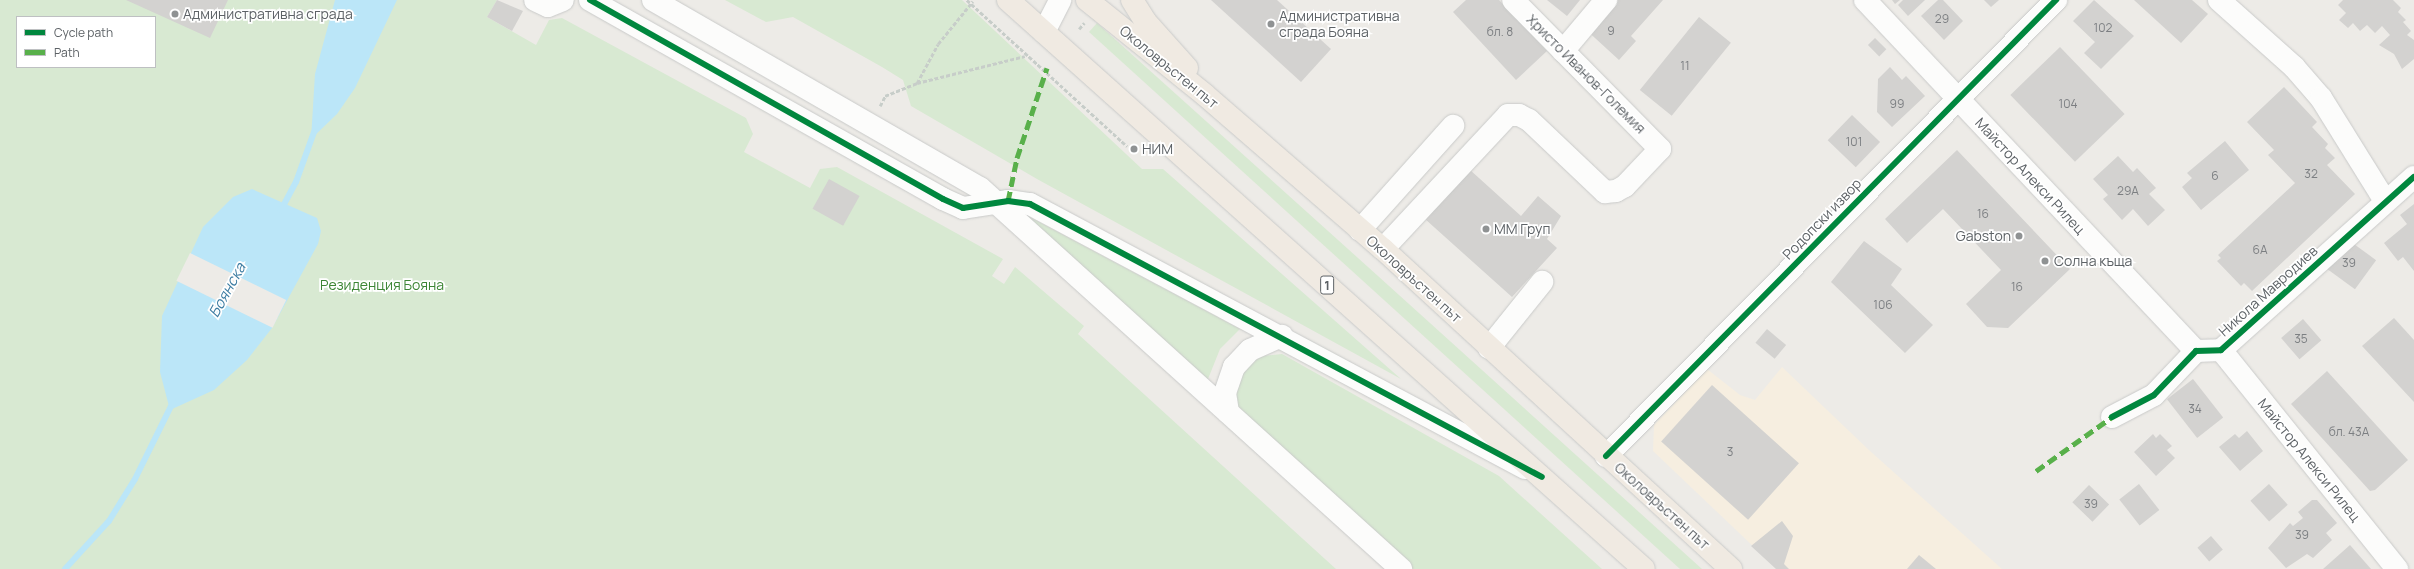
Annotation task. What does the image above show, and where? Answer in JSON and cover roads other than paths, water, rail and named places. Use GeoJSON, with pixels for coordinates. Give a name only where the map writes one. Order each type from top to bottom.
{"type":"FeatureCollection","features":[{"type":"Feature","properties":{"kind":"highway","name":"1"},"geometry":{"type":"LineString","coordinates":[[1008,0],[1644,569]]}},
{"type":"Feature","properties":{"kind":"highway","name":"Околовръстен път"},"geometry":{"type":"LineString","coordinates":[[1087,0],[1205,96],[1383,249],[1606,456],[1731,569]]}},
{"type":"Feature","properties":{"kind":"highway"},"geometry":{"type":"LineString","coordinates":[[1132,0],[1145,21],[1183,62],[1205,96]]}},
{"type":"Feature","properties":{"kind":"street"},"geometry":{"type":"LineString","coordinates":[[535,0],[548,6],[563,0]]}},
{"type":"Feature","properties":{"kind":"street"},"geometry":{"type":"LineString","coordinates":[[590,0],[722,76],[943,199],[963,208],[998,202],[1030,204],[1282,336],[1542,478]]}},
{"type":"Feature","properties":{"kind":"street"},"geometry":{"type":"LineString","coordinates":[[653,0],[955,172],[998,202],[1401,569]]}},
{"type":"Feature","properties":{"kind":"street"},"geometry":{"type":"LineString","coordinates":[[1044,32],[1060,0]]}},
{"type":"Feature","properties":{"kind":"street","name":"Христо Иванов-Големия"},"geometry":{"type":"LineString","coordinates":[[1383,249],[1508,115],[1519,115],[1529,120],[1605,192],[1616,192],[1625,186],[1660,149],[1513,0]]}},
{"type":"Feature","properties":{"kind":"street"},"geometry":{"type":"LineString","coordinates":[[1560,48],[1596,0]]}},
{"type":"Feature","properties":{"kind":"street"},"geometry":{"type":"LineString","coordinates":[[1560,48],[1606,0]]}},
{"type":"Feature","properties":{"kind":"street","name":"Майстор Алекси Рилец"},"geometry":{"type":"LineString","coordinates":[[1865,0],[2196,351]]}},
{"type":"Feature","properties":{"kind":"street","name":"Родопски извор"},"geometry":{"type":"LineString","coordinates":[[1606,456],[1960,100],[2056,0]]}},
{"type":"Feature","properties":{"kind":"street"},"geometry":{"type":"LineString","coordinates":[[2219,0],[2294,67],[2321,98],[2384,201]]}},
{"type":"Feature","properties":{"kind":"street"},"geometry":{"type":"LineString","coordinates":[[722,76],[731,77],[741,70],[744,62],[737,48]]}},
{"type":"Feature","properties":{"kind":"street"},"geometry":{"type":"LineString","coordinates":[[1360,230],[1452,126]]}},
{"type":"Feature","properties":{"kind":"street","name":"Никола Мавродиев"},"geometry":{"type":"LineString","coordinates":[[2196,351],[2221,350],[2384,201],[2414,177]]}},
{"type":"Feature","properties":{"kind":"street"},"geometry":{"type":"LineString","coordinates":[[1489,348],[1542,282]]}},
{"type":"Feature","properties":{"kind":"street"},"geometry":{"type":"LineString","coordinates":[[1228,412],[1225,393],[1234,367],[1250,350],[1282,336]]}},
{"type":"Feature","properties":{"kind":"street","name":"Майстор Алекси Рилец"},"geometry":{"type":"LineString","coordinates":[[2221,350],[2397,569]]}},
{"type":"Feature","properties":{"kind":"street"},"geometry":{"type":"LineString","coordinates":[[2112,417],[2154,395],[2196,351]]}},
{"type":"Feature","properties":{"kind":"water"},"geometry":{"type":"Polygon","coordinates":[[[335,0],[397,0],[355,88],[337,114],[311,139],[315,74],[335,0]]]}},
{"type":"Feature","properties":{"kind":"water"},"geometry":{"type":"Polygon","coordinates":[[[252,189],[317,218],[321,231],[318,244],[272,328],[247,360],[214,390],[170,410],[160,372],[162,316],[203,227],[233,197],[252,189]]]}},
{"type":"Feature","properties":{"kind":"waterway","name":"Боянска"},"geometry":{"type":"LineString","coordinates":[[281,210],[296,182],[314,132]]}},
{"type":"Feature","properties":{"kind":"waterway","name":"Боянска"},"geometry":{"type":"LineString","coordinates":[[65,569],[109,521],[135,479],[173,402]]}},
{"type":"Feature","properties":{"kind":"place","name":"Административна сграда"},"geometry":{"type":"Point","coordinates":[175,14]}},
{"type":"Feature","properties":{"kind":"place","name":"Административна сграда Бояна"},"geometry":{"type":"Point","coordinates":[1271,24]}},
{"type":"Feature","properties":{"kind":"place","name":"НИМ"},"geometry":{"type":"Point","coordinates":[1134,149]}},
{"type":"Feature","properties":{"kind":"place","name":"ММ Груп"},"geometry":{"type":"Point","coordinates":[1486,229]}},
{"type":"Feature","properties":{"kind":"place","name":"Gabston"},"geometry":{"type":"Point","coordinates":[2019,236]}},
{"type":"Feature","properties":{"kind":"place","name":"Солна къща"},"geometry":{"type":"Point","coordinates":[2045,261]}},
{"type":"Feature","properties":{"kind":"park label","name":"Резиденция Бояна"},"geometry":{"type":"Point","coordinates":[382,285]}}]}
